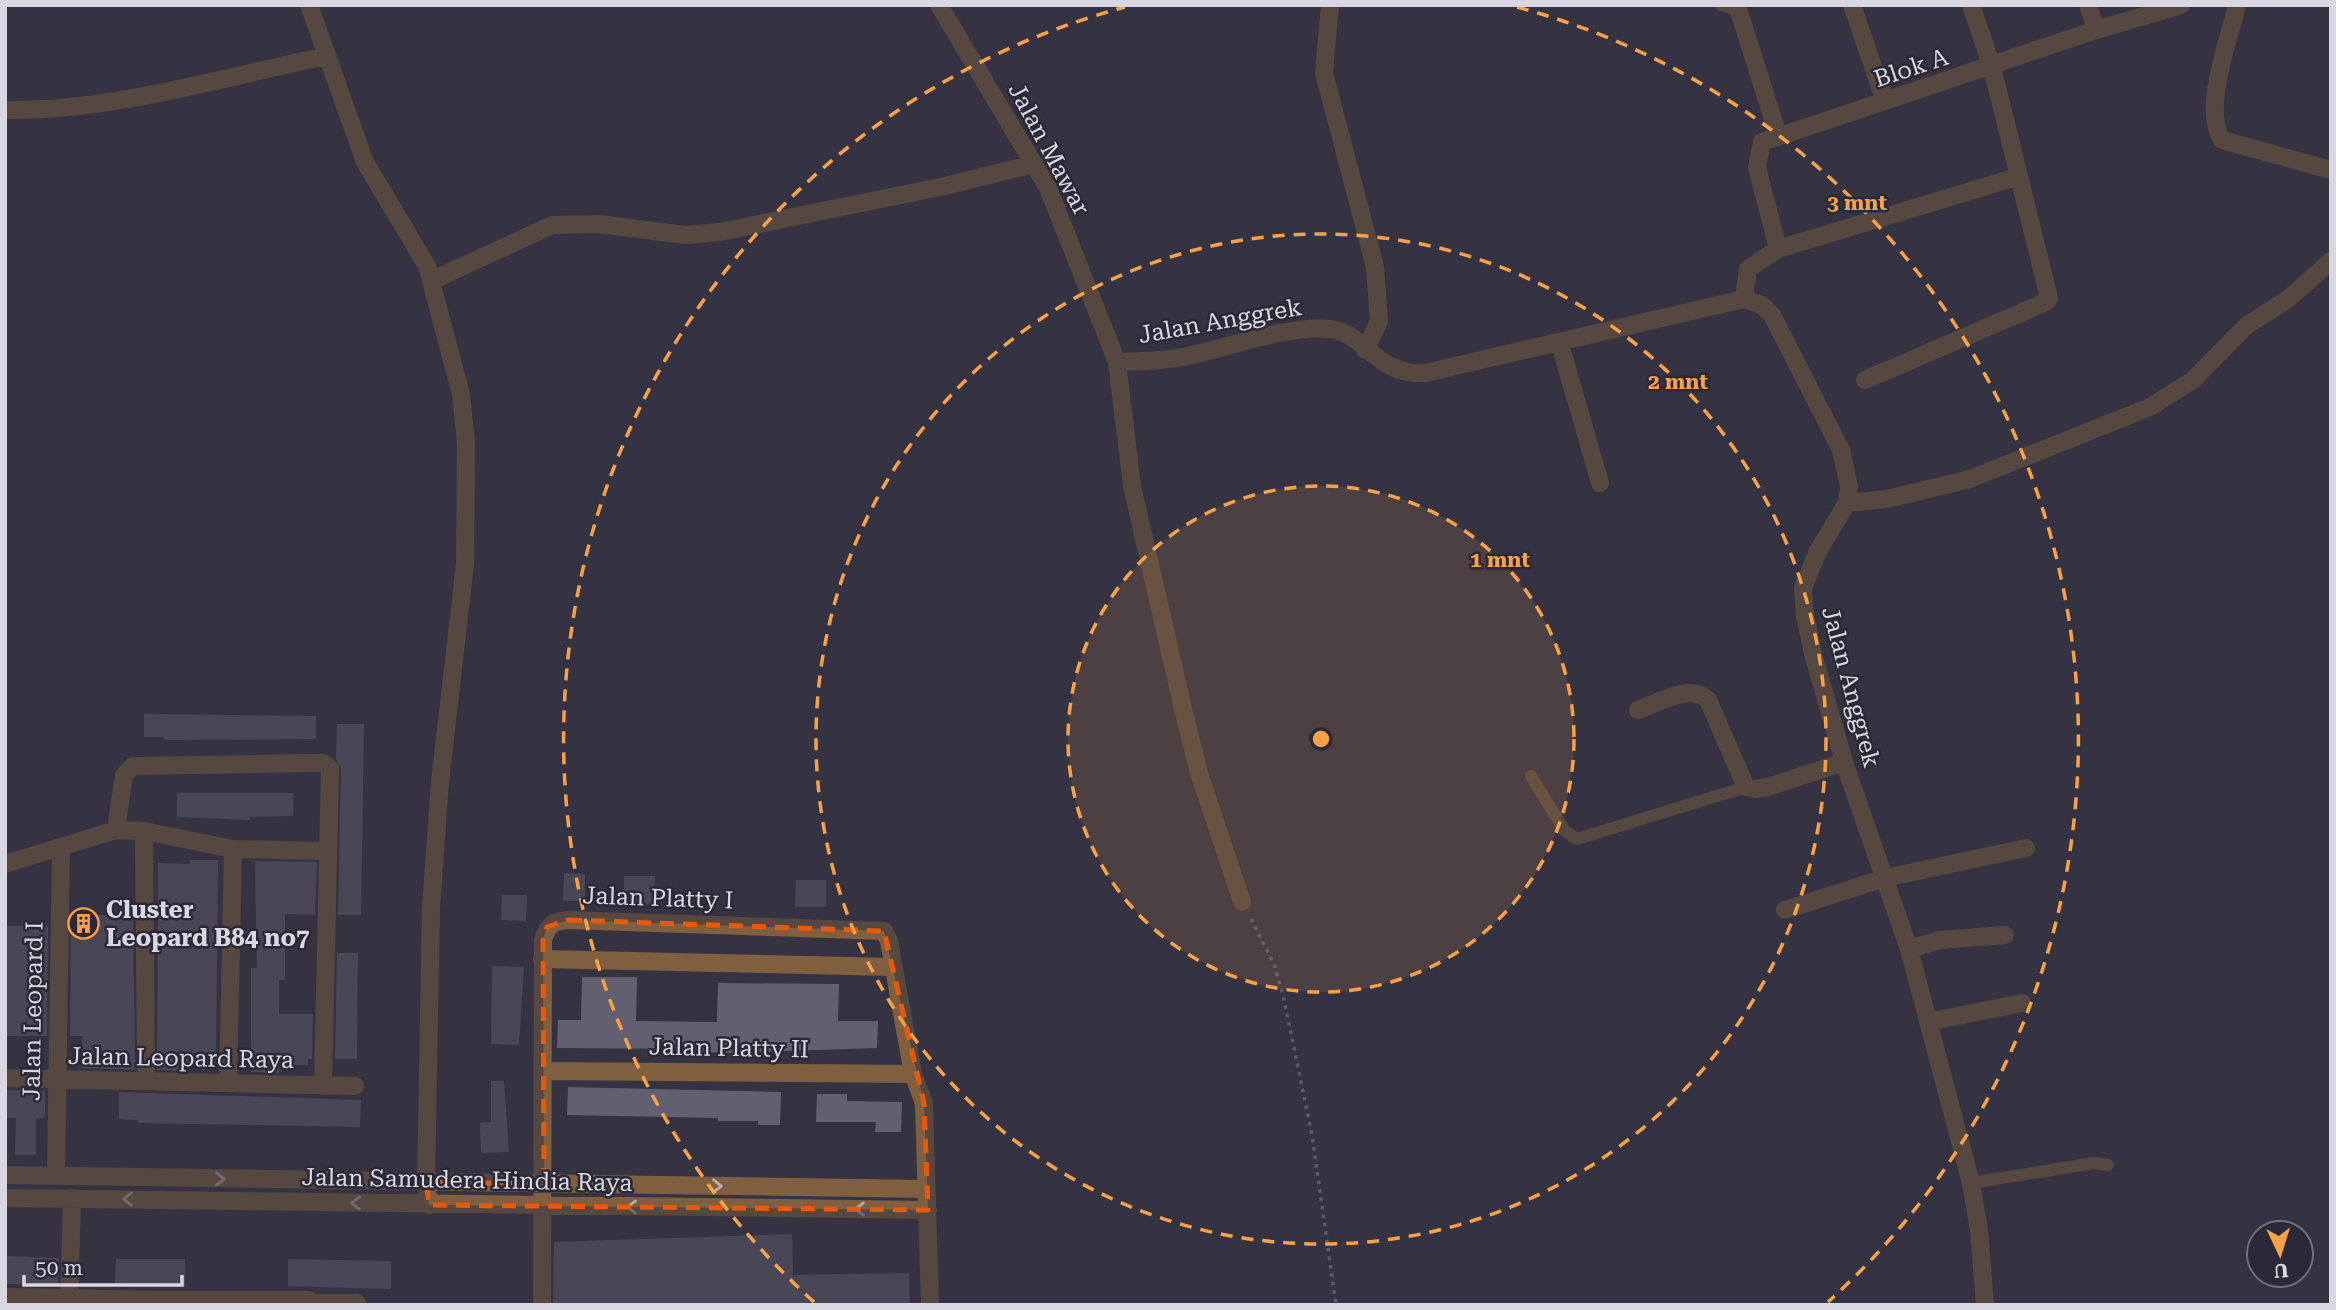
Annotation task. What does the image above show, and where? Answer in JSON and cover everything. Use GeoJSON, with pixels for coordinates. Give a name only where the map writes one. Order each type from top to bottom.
{"type":"FeatureCollection","features":[{"type":"Feature","properties":{"kind":"street"},"geometry":{"type":"LineString","coordinates":[[309,5],[365,162],[427,266],[461,394],[468,483],[465,564],[440,782],[431,908],[426,1182],[429,1205]]}},
{"type":"Feature","properties":{"kind":"street","name":"Jalan Mawar"},"geometry":{"type":"LineString","coordinates":[[939,5],[1048,188],[1117,362],[1132,486],[1184,713],[1199,773],[1242,902]]}},
{"type":"Feature","properties":{"kind":"street"},"geometry":{"type":"LineString","coordinates":[[1330,5],[1324,73],[1375,267],[1380,321],[1365,350]]}},
{"type":"Feature","properties":{"kind":"street"},"geometry":{"type":"LineString","coordinates":[[1852,5],[1885,102]]}},
{"type":"Feature","properties":{"kind":"street"},"geometry":{"type":"LineString","coordinates":[[1865,380],[2046,302],[2049,292],[2017,177],[1992,67],[1971,5]]}},
{"type":"Feature","properties":{"kind":"street"},"geometry":{"type":"LineString","coordinates":[[2088,5],[2096,30]]}},
{"type":"Feature","properties":{"kind":"street","name":"Blok A"},"geometry":{"type":"LineString","coordinates":[[1778,135],[1992,67],[2096,30],[2181,5]]}},
{"type":"Feature","properties":{"kind":"street"},"geometry":{"type":"LineString","coordinates":[[2237,5],[2217,87],[2214,120],[2221,140],[2331,170]]}},
{"type":"Feature","properties":{"kind":"street"},"geometry":{"type":"LineString","coordinates":[[1732,7],[1778,135],[1762,142],[1757,167],[1778,249]]}},
{"type":"Feature","properties":{"kind":"street"},"geometry":{"type":"LineString","coordinates":[[5,110],[41,109],[115,99],[327,56]]}},
{"type":"Feature","properties":{"kind":"street"},"geometry":{"type":"LineString","coordinates":[[431,281],[552,225],[599,224],[685,235],[720,232],[945,186],[1034,164]]}},
{"type":"Feature","properties":{"kind":"street"},"geometry":{"type":"LineString","coordinates":[[2017,177],[1778,249],[1748,269],[1744,299],[1762,305],[1772,315],[1834,438],[1847,471],[1847,503],[1887,499],[1970,478],[2150,407],[2193,380],[2246,326],[2288,299],[2331,261]]}},
{"type":"Feature","properties":{"kind":"street","name":"Jalan Anggrek"},"geometry":{"type":"LineString","coordinates":[[1117,362],[1189,356],[1263,338],[1332,329],[1349,336],[1382,364],[1408,374],[1560,344],[1744,299]]}},
{"type":"Feature","properties":{"kind":"street"},"geometry":{"type":"LineString","coordinates":[[1560,344],[1601,483]]}},
{"type":"Feature","properties":{"kind":"street","name":"Jalan Anggrek"},"geometry":{"type":"LineString","coordinates":[[1847,503],[1818,551],[1803,588],[1803,601],[1813,654],[1844,762],[1909,949],[1971,1183],[1979,1230],[1985,1305]]}},
{"type":"Feature","properties":{"kind":"street"},"geometry":{"type":"LineString","coordinates":[[1638,710],[1686,693],[1703,695],[1709,700],[1746,787],[1768,787],[1844,762]]}},
{"type":"Feature","properties":{"kind":"street"},"geometry":{"type":"LineString","coordinates":[[116,830],[124,775],[133,766],[323,763],[330,768],[323,1086]]}},
{"type":"Feature","properties":{"kind":"street"},"geometry":{"type":"LineString","coordinates":[[5,864],[116,830],[144,831],[233,849],[327,851]]}},
{"type":"Feature","properties":{"kind":"street"},"geometry":{"type":"LineString","coordinates":[[144,831],[146,1081]]}},
{"type":"Feature","properties":{"kind":"street","name":"Jalan Leopard I"},"geometry":{"type":"LineString","coordinates":[[56,1176],[61,847]]}},
{"type":"Feature","properties":{"kind":"street"},"geometry":{"type":"LineString","coordinates":[[1785,910],[1885,878],[2026,848]]}},
{"type":"Feature","properties":{"kind":"street"},"geometry":{"type":"LineString","coordinates":[[228,1083],[233,849]]}},
{"type":"Feature","properties":{"kind":"street","name":"Jalan Platty I"},"geometry":{"type":"LineString","coordinates":[[542,1305],[545,1206],[543,940],[547,927],[556,921],[568,920],[884,931],[914,1074],[924,1103],[930,1305]]}},
{"type":"Feature","properties":{"kind":"street"},"geometry":{"type":"LineString","coordinates":[[1909,949],[1940,940],[2005,935]]}},
{"type":"Feature","properties":{"kind":"street"},"geometry":{"type":"LineString","coordinates":[[542,959],[893,967]]}},
{"type":"Feature","properties":{"kind":"street"},"geometry":{"type":"LineString","coordinates":[[1928,1022],[2022,1003]]}},
{"type":"Feature","properties":{"kind":"street","name":"Jalan Platty II"},"geometry":{"type":"LineString","coordinates":[[543,1070],[914,1074]]}},
{"type":"Feature","properties":{"kind":"street","name":"Jalan Leopard Raya"},"geometry":{"type":"LineString","coordinates":[[5,1078],[355,1086]]}},
{"type":"Feature","properties":{"kind":"street","name":"Jalan Samudera Hindia Raya"},"geometry":{"type":"LineString","coordinates":[[5,1175],[926,1189]]}},
{"type":"Feature","properties":{"kind":"street"},"geometry":{"type":"LineString","coordinates":[[389,1181],[390,1204]]}},
{"type":"Feature","properties":{"kind":"street","name":"Jalan Samudera Hindia Raya"},"geometry":{"type":"LineString","coordinates":[[5,1198],[928,1210]]}},
{"type":"Feature","properties":{"kind":"street"},"geometry":{"type":"LineString","coordinates":[[69,1301],[72,1198]]}},
{"type":"Feature","properties":{"kind":"street"},"geometry":{"type":"LineString","coordinates":[[5,1297],[69,1301],[240,1303],[309,1300],[315,1304],[357,1303]]}},
{"type":"Feature","properties":{"kind":"lane"},"geometry":{"type":"LineString","coordinates":[[1531,776],[1565,831],[1577,839],[1746,787]]}},
{"type":"Feature","properties":{"kind":"lane"},"geometry":{"type":"LineString","coordinates":[[1971,1183],[2082,1164],[2108,1165]]}},
{"type":"Feature","properties":{"kind":"path"},"geometry":{"type":"LineString","coordinates":[[1242,902],[1274,964],[1283,995],[1312,1135],[1336,1305]]}},
{"type":"Feature","properties":{"kind":"highlighted area"},"geometry":{"type":"Polygon","coordinates":[[[568,920],[884,931],[924,1103],[928,1210],[429,1205],[426,1182],[544,1184],[543,940],[547,927],[568,920]]]}},
{"type":"Feature","properties":{"kind":"building"},"geometry":{"type":"Polygon","coordinates":[[[144,714],[316,716],[316,739],[164,740],[164,737],[144,737],[144,714]]]}},
{"type":"Feature","properties":{"kind":"building"},"geometry":{"type":"Polygon","coordinates":[[[337,724],[364,724],[361,915],[338,915],[341,768],[336,759],[337,724]]]}},
{"type":"Feature","properties":{"kind":"building"},"geometry":{"type":"Polygon","coordinates":[[[177,793],[294,793],[293,816],[250,817],[250,820],[177,817],[177,793]]]}},
{"type":"Feature","properties":{"kind":"building"},"geometry":{"type":"Polygon","coordinates":[[[190,860],[218,860],[216,1065],[182,1064],[182,1071],[157,1070],[158,863],[190,864],[190,860]]]}},
{"type":"Feature","properties":{"kind":"building"},"geometry":{"type":"Polygon","coordinates":[[[255,861],[317,862],[315,915],[285,914],[285,980],[279,980],[279,1014],[313,1014],[312,1059],[308,1059],[308,1065],[279,1065],[279,1073],[251,1072],[251,968],[257,968],[255,861]]]}},
{"type":"Feature","properties":{"kind":"building"},"geometry":{"type":"Polygon","coordinates":[[[564,873],[585,874],[585,901],[563,901],[564,873]]]}},
{"type":"Feature","properties":{"kind":"building"},"geometry":{"type":"Polygon","coordinates":[[[624,876],[655,876],[654,904],[624,904],[624,876]]]}},
{"type":"Feature","properties":{"kind":"building"},"geometry":{"type":"Polygon","coordinates":[[[796,880],[826,880],[826,907],[795,907],[796,880]]]}},
{"type":"Feature","properties":{"kind":"building"},"geometry":{"type":"Polygon","coordinates":[[[502,895],[527,895],[526,921],[501,920],[502,895]]]}},
{"type":"Feature","properties":{"kind":"building"},"geometry":{"type":"Polygon","coordinates":[[[71,915],[133,915],[135,1070],[82,1068],[82,1036],[70,1036],[71,915]]]}},
{"type":"Feature","properties":{"kind":"building"},"geometry":{"type":"Polygon","coordinates":[[[5,926],[48,926],[47,1036],[5,1036],[5,926]]]}},
{"type":"Feature","properties":{"kind":"building"},"geometry":{"type":"Polygon","coordinates":[[[337,953],[358,953],[357,1059],[335,1059],[337,953]]]}},
{"type":"Feature","properties":{"kind":"building"},"geometry":{"type":"Polygon","coordinates":[[[492,966],[524,967],[519,1045],[491,1044],[492,966]]]}},
{"type":"Feature","properties":{"kind":"building"},"geometry":{"type":"Polygon","coordinates":[[[582,977],[637,977],[636,1021],[717,1022],[718,983],[839,984],[838,1021],[878,1021],[877,1048],[727,1053],[696,1052],[696,1049],[557,1048],[558,1020],[581,1020],[582,977]]]}},
{"type":"Feature","properties":{"kind":"building"},"geometry":{"type":"Polygon","coordinates":[[[491,1081],[504,1081],[509,1152],[481,1153],[480,1123],[491,1122],[491,1081]]]}},
{"type":"Feature","properties":{"kind":"building"},"geometry":{"type":"Polygon","coordinates":[[[568,1087],[781,1092],[780,1125],[758,1125],[758,1121],[718,1121],[718,1118],[567,1115],[568,1087]]]}},
{"type":"Feature","properties":{"kind":"building"},"geometry":{"type":"Polygon","coordinates":[[[6,1090],[45,1091],[45,1118],[36,1118],[36,1155],[15,1155],[16,1118],[5,1118],[6,1090]]]}},
{"type":"Feature","properties":{"kind":"building"},"geometry":{"type":"Polygon","coordinates":[[[119,1092],[361,1100],[360,1127],[138,1123],[138,1120],[119,1119],[119,1092]]]}},
{"type":"Feature","properties":{"kind":"building"},"geometry":{"type":"Polygon","coordinates":[[[817,1094],[847,1094],[847,1101],[902,1102],[901,1132],[875,1132],[876,1122],[816,1122],[817,1094]]]}},
{"type":"Feature","properties":{"kind":"building"},"geometry":{"type":"Polygon","coordinates":[[[792,1234],[793,1275],[909,1273],[910,1305],[553,1305],[554,1242],[792,1234]]]}},
{"type":"Feature","properties":{"kind":"building"},"geometry":{"type":"Polygon","coordinates":[[[5,1256],[59,1258],[58,1285],[5,1284],[5,1256]]]}},
{"type":"Feature","properties":{"kind":"building"},"geometry":{"type":"Polygon","coordinates":[[[116,1259],[185,1259],[185,1287],[115,1286],[116,1259]]]}},
{"type":"Feature","properties":{"kind":"building"},"geometry":{"type":"Polygon","coordinates":[[[288,1259],[391,1261],[391,1289],[288,1286],[288,1259]]]}},
{"type":"Feature","properties":{"kind":"place","name":"Cluster Leopard B84 no7"},"geometry":{"type":"Point","coordinates":[83,924]}}]}
